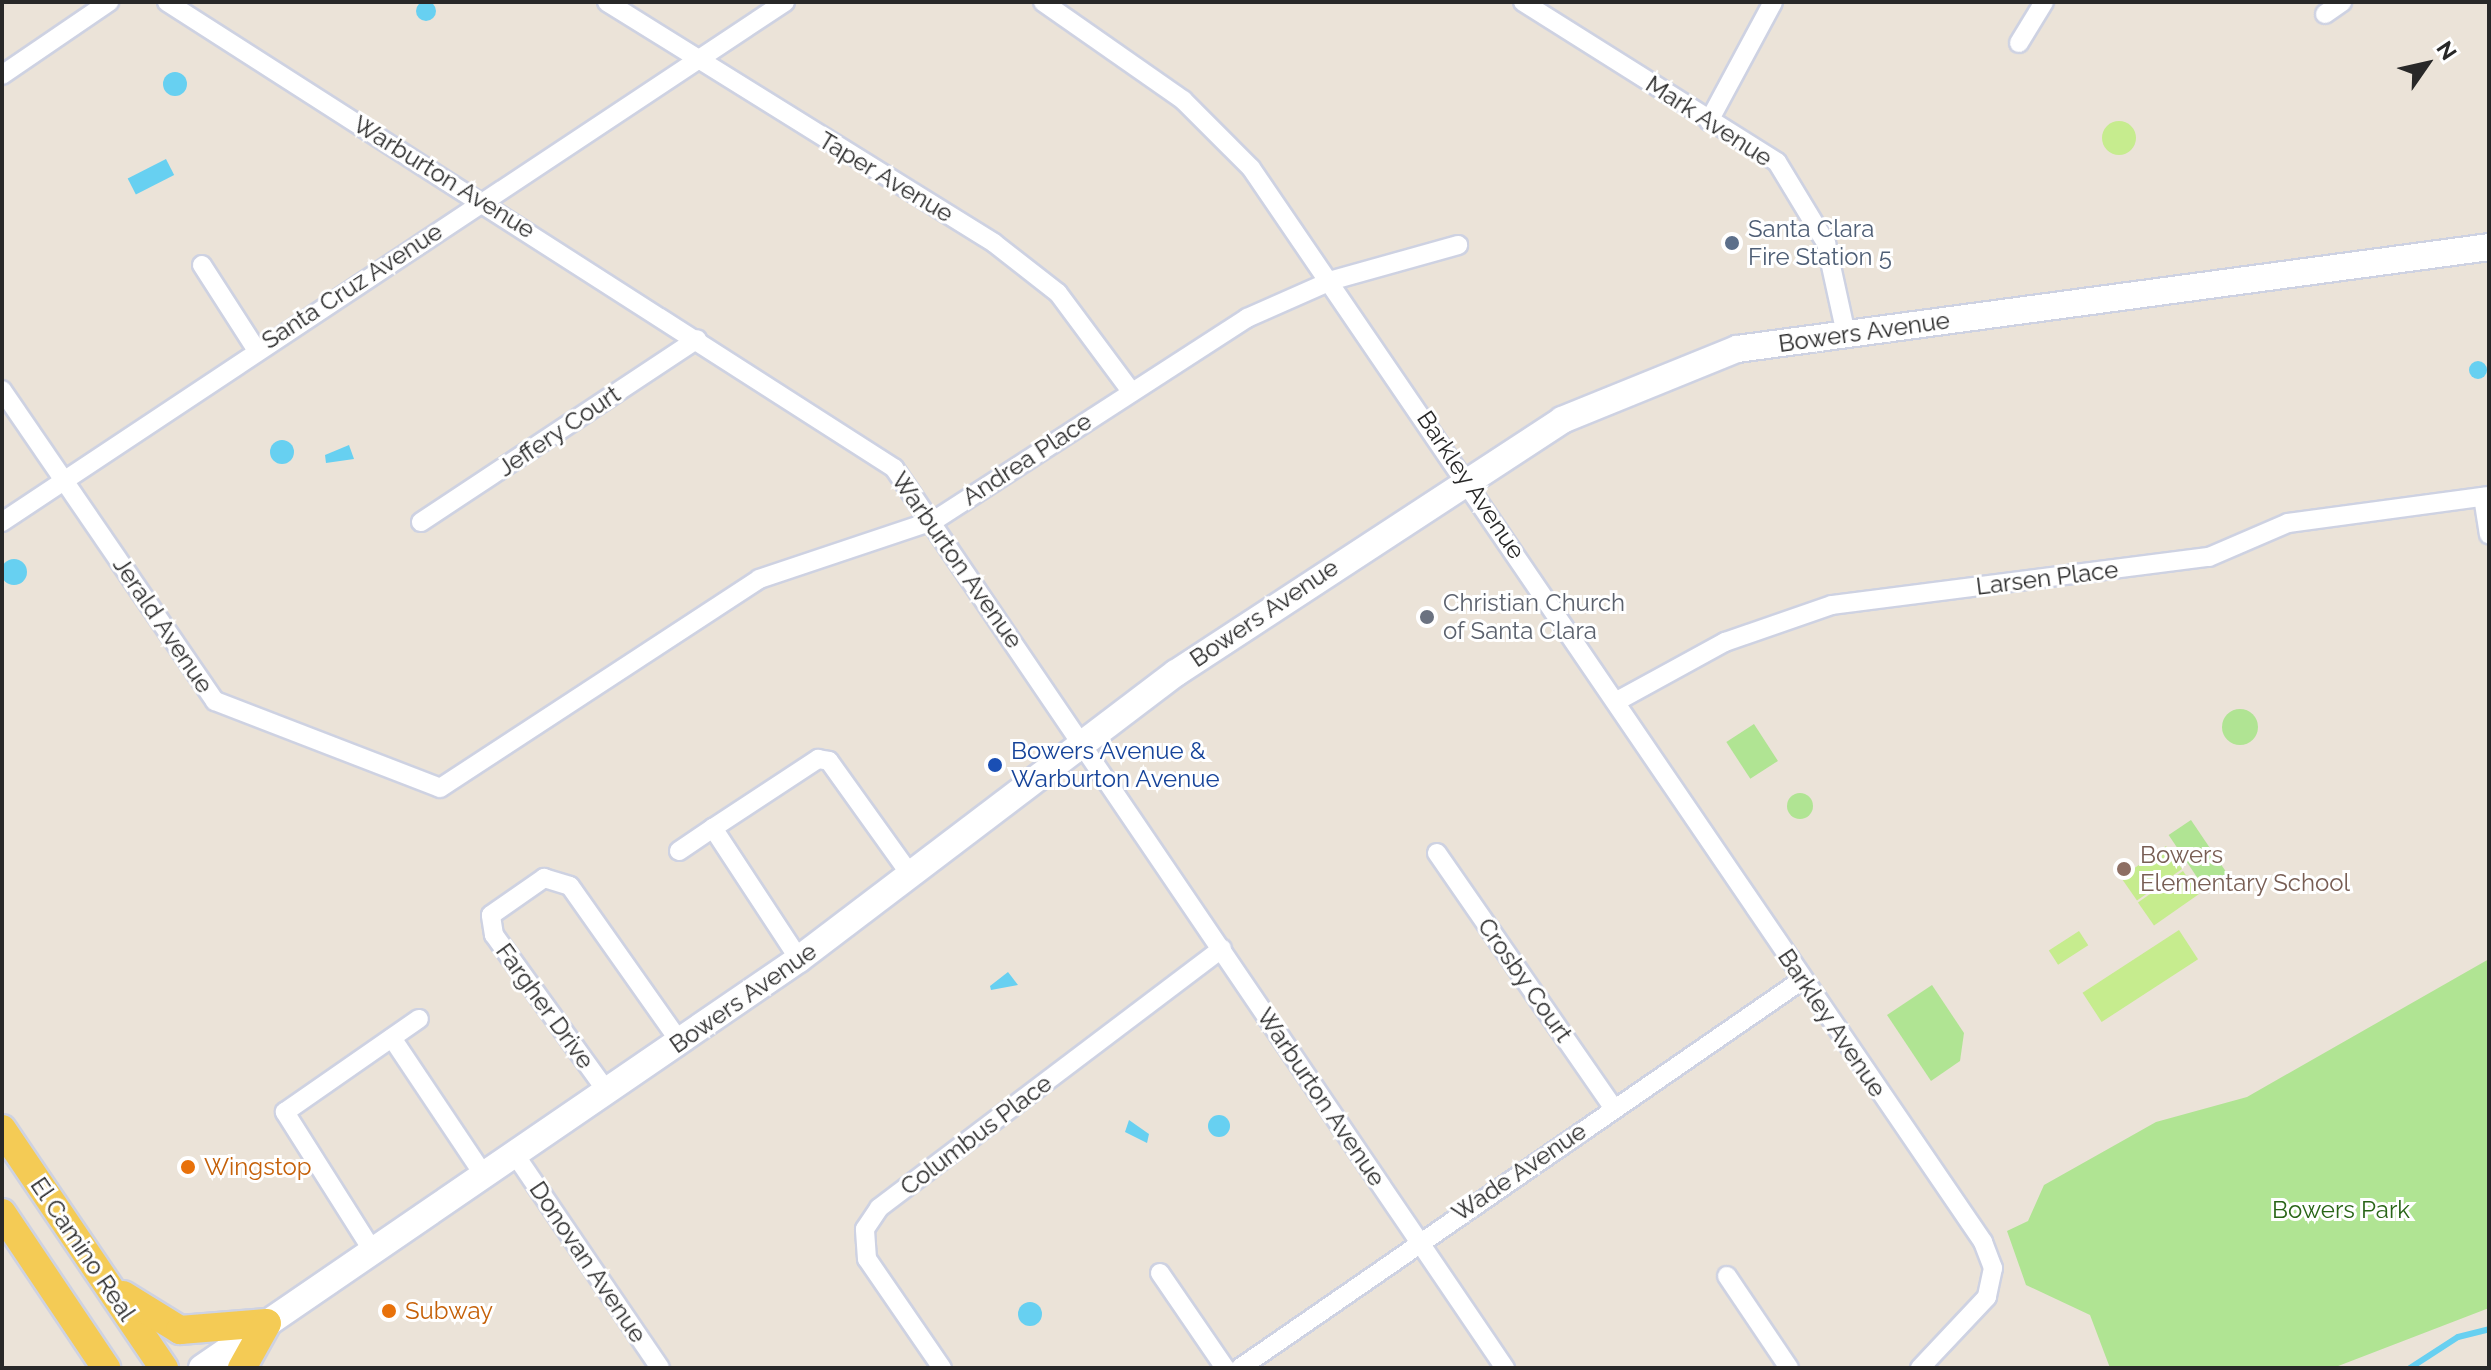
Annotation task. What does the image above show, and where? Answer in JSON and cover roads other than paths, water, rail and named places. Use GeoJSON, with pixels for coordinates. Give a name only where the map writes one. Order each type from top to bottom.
{"type":"FeatureCollection","features":[{"type":"Feature","properties":{"kind":"main road","name":"Bowers Avenue"},"geometry":{"type":"LineString","coordinates":[[202,1368],[608,1093],[799,959],[1084,746],[1176,673],[1465,478],[1562,420],[1682,367],[1737,349],[2489,247]]}},
{"type":"Feature","properties":{"kind":"main road","name":"El Camino Real"},"geometry":{"type":"LineString","coordinates":[[2,1129],[164,1368]]}},
{"type":"Feature","properties":{"kind":"main road","name":"El Camino Real"},"geometry":{"type":"LineString","coordinates":[[2,1213],[106,1368]]}},
{"type":"Feature","properties":{"kind":"main road"},"geometry":{"type":"LineString","coordinates":[[106,1283],[173,1328],[267,1323]]}},
{"type":"Feature","properties":{"kind":"main road"},"geometry":{"type":"LineString","coordinates":[[68,1310],[80,1368]]}},
{"type":"Feature","properties":{"kind":"main road"},"geometry":{"type":"LineString","coordinates":[[242,1368],[267,1323]]}},
{"type":"Feature","properties":{"kind":"street"},"geometry":{"type":"LineString","coordinates":[[2,75],[109,2]]}},
{"type":"Feature","properties":{"kind":"street","name":"Warburton Avenue"},"geometry":{"type":"LineString","coordinates":[[167,2],[484,200],[884,460],[935,520],[1084,746],[1505,1368]]}},
{"type":"Feature","properties":{"kind":"street","name":"Taper Avenue"},"geometry":{"type":"LineString","coordinates":[[607,2],[994,243],[1058,293],[1130,390]]}},
{"type":"Feature","properties":{"kind":"street","name":"Santa Cruz Avenue"},"geometry":{"type":"LineString","coordinates":[[2,522],[256,349],[785,2]]}},
{"type":"Feature","properties":{"kind":"street","name":"Barkley Avenue"},"geometry":{"type":"LineString","coordinates":[[1043,2],[1183,100],[1251,168],[1333,280],[1619,700],[1993,1268],[1987,1297],[1920,1368]]}},
{"type":"Feature","properties":{"kind":"street","name":"Mark Avenue"},"geometry":{"type":"LineString","coordinates":[[1523,2],[1777,162],[1805,198],[1826,243],[1846,334]]}},
{"type":"Feature","properties":{"kind":"street"},"geometry":{"type":"LineString","coordinates":[[1709,121],[1773,2]]}},
{"type":"Feature","properties":{"kind":"street"},"geometry":{"type":"LineString","coordinates":[[2019,43],[2044,2]]}},
{"type":"Feature","properties":{"kind":"street"},"geometry":{"type":"LineString","coordinates":[[2325,14],[2342,2]]}},
{"type":"Feature","properties":{"kind":"street","name":"Andrea Place"},"geometry":{"type":"LineString","coordinates":[[440,788],[759,579],[935,520],[1130,390],[1247,318],[1333,280],[1458,245]]}},
{"type":"Feature","properties":{"kind":"street"},"geometry":{"type":"LineString","coordinates":[[202,265],[256,349]]}},
{"type":"Feature","properties":{"kind":"street","name":"Jeffery Court"},"geometry":{"type":"LineString","coordinates":[[421,522],[697,339]]}},
{"type":"Feature","properties":{"kind":"street","name":"Jerald Avenue"},"geometry":{"type":"LineString","coordinates":[[2,390],[215,701],[440,788]]}},
{"type":"Feature","properties":{"kind":"street"},"geometry":{"type":"LineString","coordinates":[[2486,497],[2489,535]]}},
{"type":"Feature","properties":{"kind":"street","name":"Larsen Place"},"geometry":{"type":"LineString","coordinates":[[1619,700],[1725,642],[1832,605],[2209,557],[2288,523],[2486,497]]}},
{"type":"Feature","properties":{"kind":"street"},"geometry":{"type":"LineString","coordinates":[[679,851],[818,759],[829,761],[910,874]]}},
{"type":"Feature","properties":{"kind":"street"},"geometry":{"type":"LineString","coordinates":[[713,828],[799,959]]}},
{"type":"Feature","properties":{"kind":"street","name":"Crosby Court"},"geometry":{"type":"LineString","coordinates":[[1437,853],[1613,1107]]}},
{"type":"Feature","properties":{"kind":"street","name":"Fargher Drive"},"geometry":{"type":"LineString","coordinates":[[608,1093],[494,935],[491,915],[544,878],[570,886],[680,1042]]}},
{"type":"Feature","properties":{"kind":"street","name":"Columbus Place"},"geometry":{"type":"LineString","coordinates":[[942,1368],[867,1259],[865,1229],[879,1208],[1222,949]]}},
{"type":"Feature","properties":{"kind":"street","name":"Wade Avenue"},"geometry":{"type":"LineString","coordinates":[[1240,1368],[1613,1107],[1802,980]]}},
{"type":"Feature","properties":{"kind":"street"},"geometry":{"type":"LineString","coordinates":[[374,1253],[285,1112],[419,1019]]}},
{"type":"Feature","properties":{"kind":"street"},"geometry":{"type":"LineString","coordinates":[[392,1038],[485,1177]]}},
{"type":"Feature","properties":{"kind":"street","name":"Donovan Avenue"},"geometry":{"type":"LineString","coordinates":[[516,1156],[660,1368]]}},
{"type":"Feature","properties":{"kind":"street"},"geometry":{"type":"LineString","coordinates":[[1160,1273],[1225,1368]]}},
{"type":"Feature","properties":{"kind":"street"},"geometry":{"type":"LineString","coordinates":[[1727,1276],[1789,1368]]}},
{"type":"Feature","properties":{"kind":"water"},"geometry":{"type":"Polygon","coordinates":[[[426,1],[433,4],[436,11],[433,18],[426,21],[419,18],[416,11],[419,4],[426,1]]]}},
{"type":"Feature","properties":{"kind":"water"},"geometry":{"type":"Polygon","coordinates":[[[175,72],[186,79],[187,84],[180,95],[175,96],[164,89],[163,84],[170,73],[175,72]]]}},
{"type":"Feature","properties":{"kind":"water"},"geometry":{"type":"Polygon","coordinates":[[[166,159],[174,175],[136,195],[128,179],[166,159]]]}},
{"type":"Feature","properties":{"kind":"water"},"geometry":{"type":"Polygon","coordinates":[[[2478,361],[2487,370],[2478,379],[2469,370],[2478,361]]]}},
{"type":"Feature","properties":{"kind":"water"},"geometry":{"type":"Polygon","coordinates":[[[282,440],[293,447],[294,452],[287,463],[282,464],[271,457],[270,452],[277,441],[282,440]]]}},
{"type":"Feature","properties":{"kind":"water"},"geometry":{"type":"Polygon","coordinates":[[[349,445],[354,459],[326,463],[325,455],[349,445]]]}},
{"type":"Feature","properties":{"kind":"water"},"geometry":{"type":"Polygon","coordinates":[[[14,559],[23,563],[27,572],[23,581],[14,585],[5,581],[1,572],[5,563],[14,559]]]}},
{"type":"Feature","properties":{"kind":"water"},"geometry":{"type":"Polygon","coordinates":[[[1008,972],[1018,985],[991,990],[990,986],[1008,972]]]}},
{"type":"Feature","properties":{"kind":"water"},"geometry":{"type":"Polygon","coordinates":[[[1219,1115],[1227,1118],[1230,1126],[1227,1134],[1219,1137],[1211,1134],[1208,1126],[1211,1118],[1219,1115]]]}},
{"type":"Feature","properties":{"kind":"water"},"geometry":{"type":"Polygon","coordinates":[[[1129,1120],[1149,1134],[1147,1143],[1125,1132],[1129,1120]]]}},
{"type":"Feature","properties":{"kind":"water"},"geometry":{"type":"Polygon","coordinates":[[[1030,1302],[1041,1309],[1042,1314],[1035,1325],[1030,1326],[1019,1319],[1018,1314],[1025,1303],[1030,1302]]]}},
{"type":"Feature","properties":{"kind":"waterway"},"geometry":{"type":"LineString","coordinates":[[2410,1368],[2458,1337],[2489,1329]]}},
{"type":"Feature","properties":{"kind":"place","name":"Santa Clara Fire Station 5"},"geometry":{"type":"Point","coordinates":[1732,243]}},
{"type":"Feature","properties":{"kind":"place","name":"Christian Church of Santa Clara"},"geometry":{"type":"Point","coordinates":[1427,617]}},
{"type":"Feature","properties":{"kind":"place","name":"Bowers Avenue & Warburton Avenue"},"geometry":{"type":"Point","coordinates":[995,765]}},
{"type":"Feature","properties":{"kind":"place","name":"Bowers Elementary School"},"geometry":{"type":"Point","coordinates":[2124,869]}},
{"type":"Feature","properties":{"kind":"place","name":"Wingstop"},"geometry":{"type":"Point","coordinates":[188,1167]}},
{"type":"Feature","properties":{"kind":"place","name":"Subway"},"geometry":{"type":"Point","coordinates":[389,1311]}},
{"type":"Feature","properties":{"kind":"park label","name":"Bowers Park"},"geometry":{"type":"Point","coordinates":[2341,1210]}}]}
